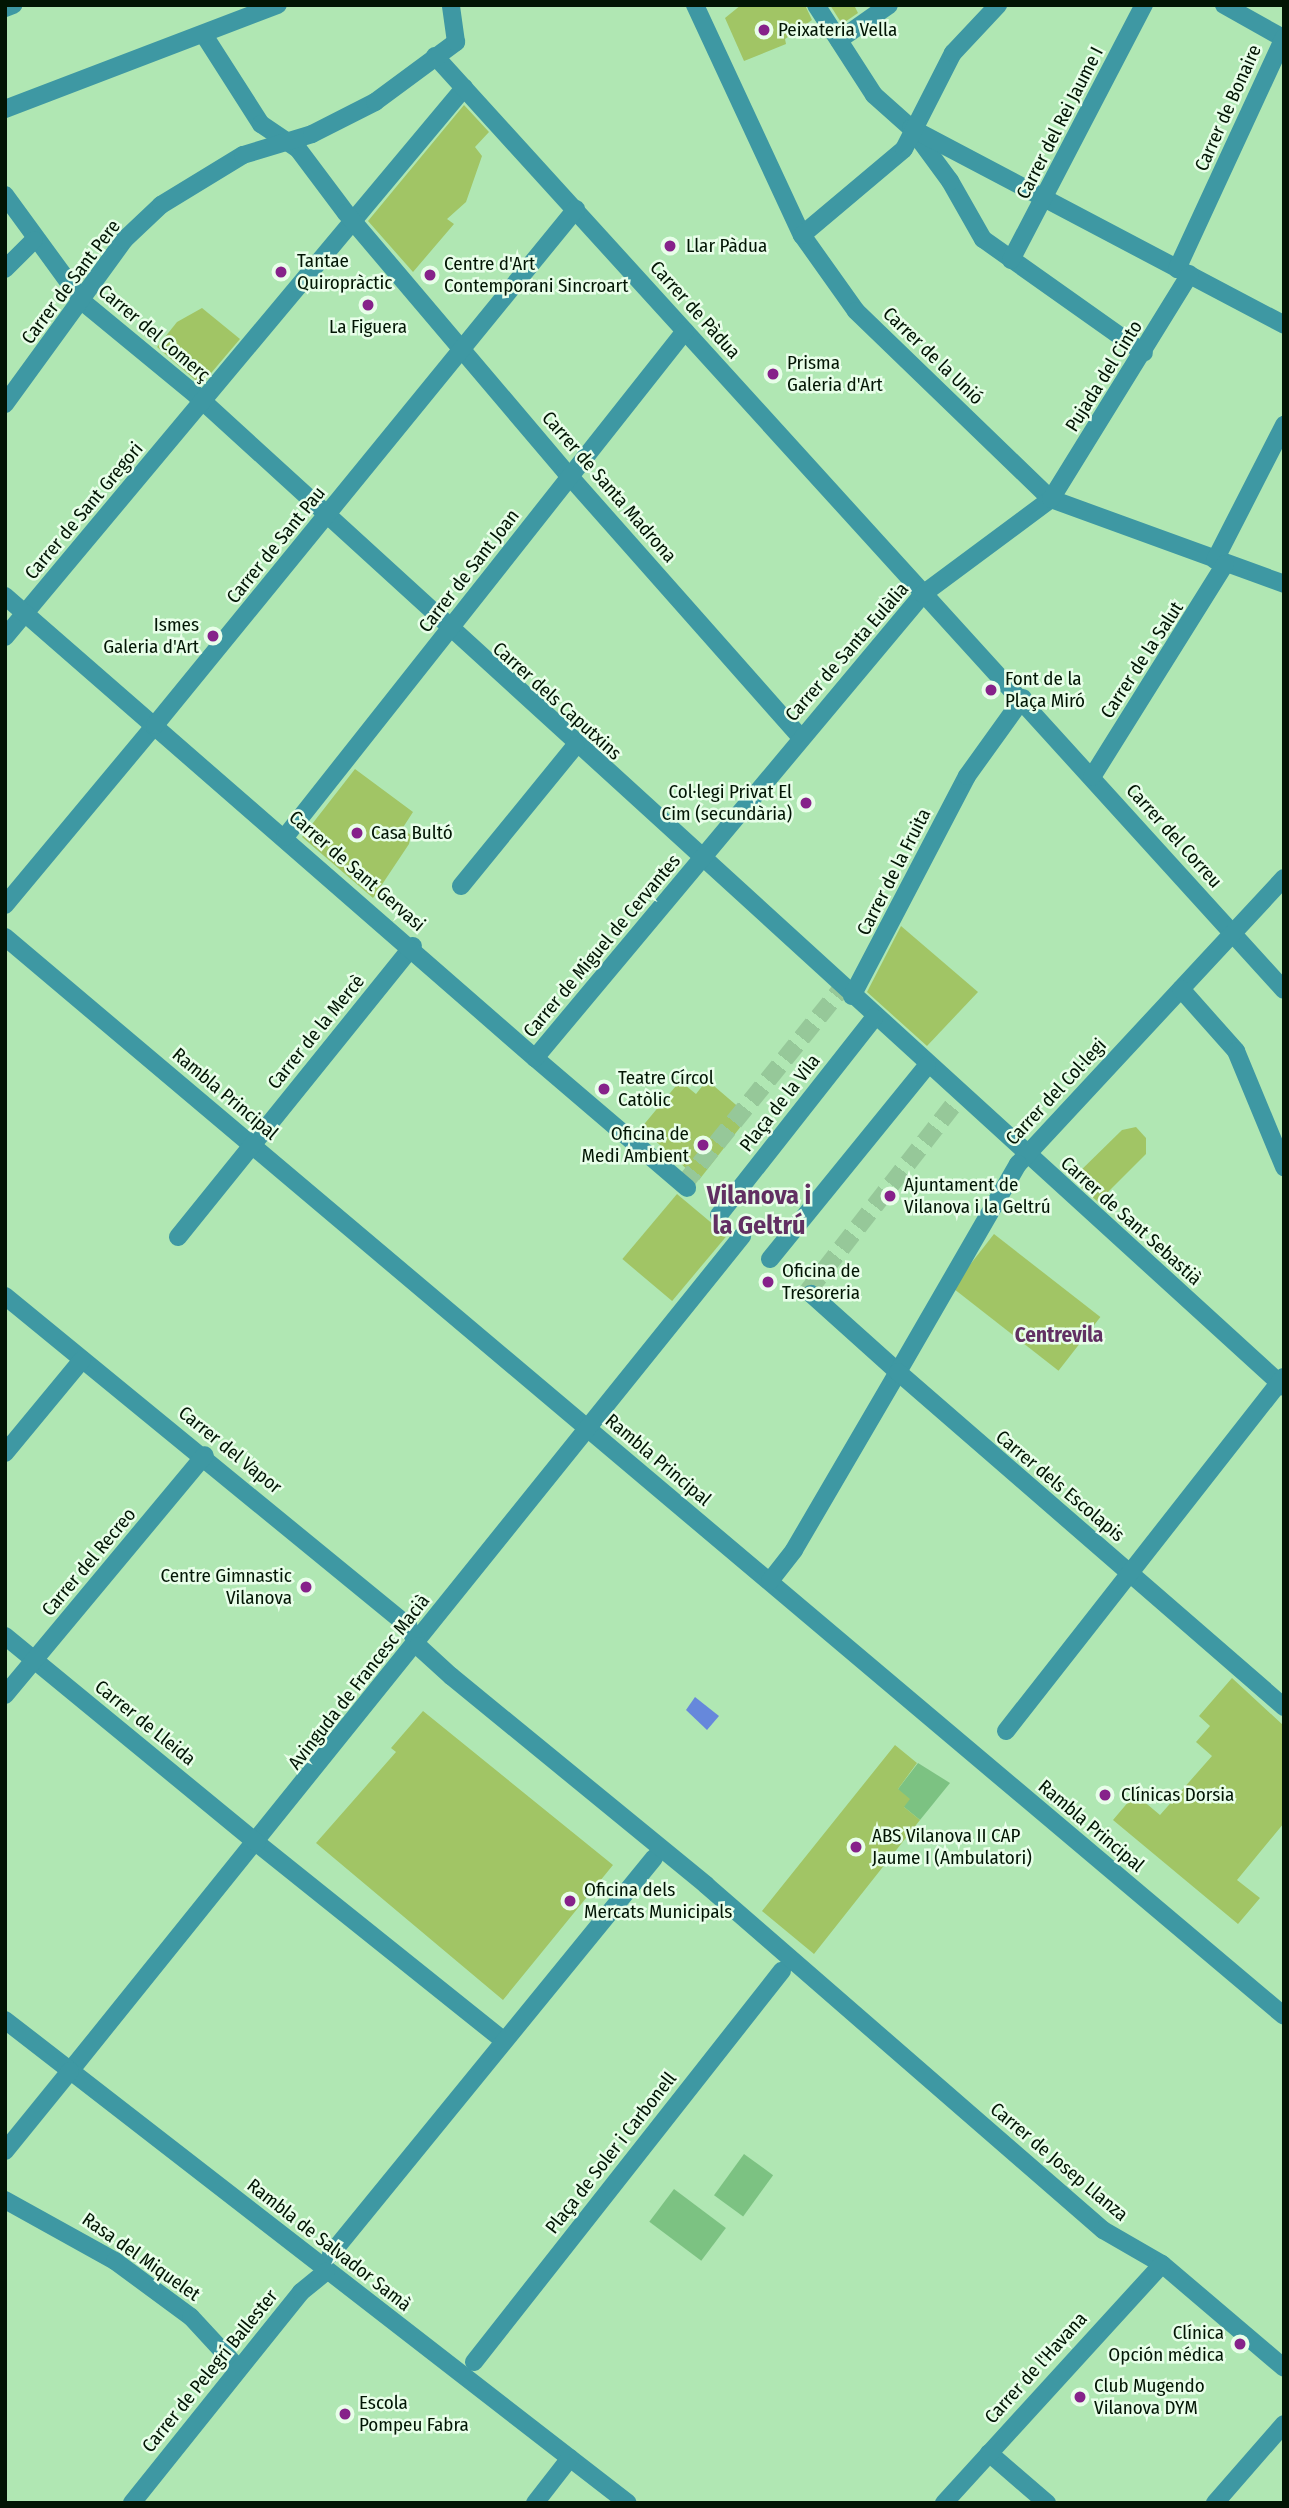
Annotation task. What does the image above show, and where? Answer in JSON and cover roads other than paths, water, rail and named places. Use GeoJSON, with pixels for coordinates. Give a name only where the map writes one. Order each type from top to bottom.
{"type":"FeatureCollection","features":[{"type":"Feature","properties":{"kind":"street"},"geometry":{"type":"LineString","coordinates":[[5,8],[13,5]]}},
{"type":"Feature","properties":{"kind":"street"},"geometry":{"type":"LineString","coordinates":[[5,109],[204,36],[278,5]]}},
{"type":"Feature","properties":{"kind":"street","name":"Carrer de Sant Pere"},"geometry":{"type":"LineString","coordinates":[[5,404],[83,302],[124,240],[161,205],[243,155],[285,144],[375,102],[456,42],[451,5]]}},
{"type":"Feature","properties":{"kind":"street","name":"Carrer de la Unió"},"geometry":{"type":"LineString","coordinates":[[695,5],[802,234],[856,310],[1051,499],[1284,584]]}},
{"type":"Feature","properties":{"kind":"street"},"geometry":{"type":"LineString","coordinates":[[816,5],[874,95],[911,128],[950,181],[983,239],[1144,353]]}},
{"type":"Feature","properties":{"kind":"street"},"geometry":{"type":"LineString","coordinates":[[839,40],[889,5]]}},
{"type":"Feature","properties":{"kind":"street"},"geometry":{"type":"LineString","coordinates":[[802,234],[905,149],[911,128],[953,53],[998,5]]}},
{"type":"Feature","properties":{"kind":"street","name":"Carrer del Rei Jaume I"},"geometry":{"type":"LineString","coordinates":[[1012,260],[1144,5]]}},
{"type":"Feature","properties":{"kind":"street"},"geometry":{"type":"LineString","coordinates":[[1224,5],[1284,38]]}},
{"type":"Feature","properties":{"kind":"street","name":"Carrer de Santa Madrona"},"geometry":{"type":"LineString","coordinates":[[204,36],[261,124],[285,144],[298,149],[571,476],[801,738]]}},
{"type":"Feature","properties":{"kind":"street","name":"Carrer de Bonaire"},"geometry":{"type":"LineString","coordinates":[[1183,271],[1212,197],[1284,38]]}},
{"type":"Feature","properties":{"kind":"street","name":"Carrer de Pàdua"},"geometry":{"type":"LineString","coordinates":[[435,56],[928,598],[1028,704]]}},
{"type":"Feature","properties":{"kind":"street","name":"Carrer de Sant Gregori"},"geometry":{"type":"LineString","coordinates":[[5,637],[199,407],[353,214],[464,88]]}},
{"type":"Feature","properties":{"kind":"street"},"geometry":{"type":"LineString","coordinates":[[911,128],[979,161],[1284,325]]}},
{"type":"Feature","properties":{"kind":"street","name":"Carrer del Comerç"},"geometry":{"type":"LineString","coordinates":[[5,195],[34,240],[83,302],[199,407],[250,448]]}},
{"type":"Feature","properties":{"kind":"street","name":"Carrer de Sant Pau"},"geometry":{"type":"LineString","coordinates":[[5,905],[576,209]]}},
{"type":"Feature","properties":{"kind":"street"},"geometry":{"type":"LineString","coordinates":[[5,269],[34,240]]}},
{"type":"Feature","properties":{"kind":"street","name":"Pujada del Cinto"},"geometry":{"type":"LineString","coordinates":[[1051,499],[1144,353],[1183,271]]}},
{"type":"Feature","properties":{"kind":"street","name":"Carrer de Sant Joan"},"geometry":{"type":"LineString","coordinates":[[285,837],[685,331]]}},
{"type":"Feature","properties":{"kind":"street","name":"Carrer de la Salut"},"geometry":{"type":"LineString","coordinates":[[1092,777],[1220,562],[1284,425]]}},
{"type":"Feature","properties":{"kind":"street","name":"Carrer dels Caputxins"},"geometry":{"type":"LineString","coordinates":[[250,448],[852,996]]}},
{"type":"Feature","properties":{"kind":"street","name":"Carrer de Santa Eulàlia"},"geometry":{"type":"LineString","coordinates":[[702,860],[801,738],[928,598],[1051,499]]}},
{"type":"Feature","properties":{"kind":"street","name":"Carrer de Sant Gervasi"},"geometry":{"type":"LineString","coordinates":[[5,596],[413,946],[535,1058],[683,1185]]}},
{"type":"Feature","properties":{"kind":"street","name":"Carrer del Correu"},"geometry":{"type":"LineString","coordinates":[[1028,704],[1284,990]]}},
{"type":"Feature","properties":{"kind":"street","name":"Carrer de la Fruita"},"geometry":{"type":"LineString","coordinates":[[852,996],[971,774],[1028,704]]}},
{"type":"Feature","properties":{"kind":"street"},"geometry":{"type":"LineString","coordinates":[[461,886],[575,746]]}},
{"type":"Feature","properties":{"kind":"street","name":"Carrer de Miguel de Cervantes"},"geometry":{"type":"LineString","coordinates":[[535,1058],[702,860]]}},
{"type":"Feature","properties":{"kind":"street","name":"Carrer del Col·legi"},"geometry":{"type":"LineString","coordinates":[[770,1581],[794,1550],[1026,1155],[1284,878]]}},
{"type":"Feature","properties":{"kind":"street","name":"Rambla Principal"},"geometry":{"type":"LineString","coordinates":[[5,937],[1284,2016]]}},
{"type":"Feature","properties":{"kind":"street","name":"Carrer de la Mercè"},"geometry":{"type":"LineString","coordinates":[[178,1237],[413,946]]}},
{"type":"Feature","properties":{"kind":"street"},"geometry":{"type":"LineString","coordinates":[[1181,989],[1236,1051],[1284,1167]]}},
{"type":"Feature","properties":{"kind":"street"},"geometry":{"type":"LineString","coordinates":[[770,1259],[927,1066],[852,996]]}},
{"type":"Feature","properties":{"kind":"street","name":"Plaça de la Vila"},"geometry":{"type":"LineString","coordinates":[[719,1215],[874,1018]]}},
{"type":"Feature","properties":{"kind":"street","name":"Carrer de Sant Sebastià"},"geometry":{"type":"LineString","coordinates":[[927,1066],[1279,1381]]}},
{"type":"Feature","properties":{"kind":"street","name":"Avinguda de Francesc Macià"},"geometry":{"type":"LineString","coordinates":[[5,2151],[418,1646],[742,1236]]}},
{"type":"Feature","properties":{"kind":"street","name":"Carrer dels Escolapis"},"geometry":{"type":"LineString","coordinates":[[811,1294],[1284,1707]]}},
{"type":"Feature","properties":{"kind":"street","name":"Carrer del Vapor"},"geometry":{"type":"LineString","coordinates":[[5,1296],[82,1360],[205,1455],[408,1626],[418,1646],[451,1676],[816,1978]]}},
{"type":"Feature","properties":{"kind":"street"},"geometry":{"type":"LineString","coordinates":[[5,1454],[82,1360]]}},
{"type":"Feature","properties":{"kind":"street"},"geometry":{"type":"LineString","coordinates":[[1006,1731],[1279,1381]]}},
{"type":"Feature","properties":{"kind":"street","name":"Carrer del Recreo"},"geometry":{"type":"LineString","coordinates":[[5,1695],[205,1455]]}},
{"type":"Feature","properties":{"kind":"street","name":"Carrer de Lleida"},"geometry":{"type":"LineString","coordinates":[[5,1636],[257,1843]]}},
{"type":"Feature","properties":{"kind":"street"},"geometry":{"type":"LineString","coordinates":[[257,1843],[502,2039]]}},
{"type":"Feature","properties":{"kind":"street"},"geometry":{"type":"LineString","coordinates":[[331,2254],[502,2039],[654,1858]]}},
{"type":"Feature","properties":{"kind":"street","name":"Plaça de Soler i Carbonell"},"geometry":{"type":"LineString","coordinates":[[474,2362],[782,1971]]}},
{"type":"Feature","properties":{"kind":"street","name":"Carrer de Josep Llanza"},"geometry":{"type":"LineString","coordinates":[[816,1978],[1104,2230],[1162,2264],[1284,2368]]}},
{"type":"Feature","properties":{"kind":"street","name":"Rambla de Salvador Samà"},"geometry":{"type":"LineString","coordinates":[[5,2020],[326,2272],[628,2503]]}},
{"type":"Feature","properties":{"kind":"street","name":"Rasa del Miquelet"},"geometry":{"type":"LineString","coordinates":[[5,2200],[115,2261],[191,2317],[238,2368]]}},
{"type":"Feature","properties":{"kind":"street","name":"Carrer de l'Havana"},"geometry":{"type":"LineString","coordinates":[[944,2503],[1162,2264]]}},
{"type":"Feature","properties":{"kind":"street","name":"Carrer de Pelegrí Ballester"},"geometry":{"type":"LineString","coordinates":[[132,2503],[301,2292],[326,2272]]}},
{"type":"Feature","properties":{"kind":"street"},"geometry":{"type":"LineString","coordinates":[[1214,2503],[1284,2424]]}},
{"type":"Feature","properties":{"kind":"street"},"geometry":{"type":"LineString","coordinates":[[989,2453],[1047,2503]]}},
{"type":"Feature","properties":{"kind":"street"},"geometry":{"type":"LineString","coordinates":[[535,2503],[570,2458]]}},
{"type":"Feature","properties":{"kind":"water"},"geometry":{"type":"Polygon","coordinates":[[[695,1697],[719,1716],[707,1730],[686,1710],[695,1697]]]}},
{"type":"Feature","properties":{"kind":"tunnel"},"geometry":{"type":"LineString","coordinates":[[683,1185],[842,988]]}},
{"type":"Feature","properties":{"kind":"tunnel"},"geometry":{"type":"LineString","coordinates":[[808,1291],[961,1095]]}},
{"type":"Feature","properties":{"kind":"place","name":"Peixateria Vella"},"geometry":{"type":"Point","coordinates":[764,30]}},
{"type":"Feature","properties":{"kind":"place","name":"Llar Pàdua"},"geometry":{"type":"Point","coordinates":[670,246]}},
{"type":"Feature","properties":{"kind":"place","name":"Tantae Quiropràctic"},"geometry":{"type":"Point","coordinates":[281,272]}},
{"type":"Feature","properties":{"kind":"place","name":"Centre d'Art Contemporani Sincroart"},"geometry":{"type":"Point","coordinates":[430,275]}},
{"type":"Feature","properties":{"kind":"place","name":"La Figuera"},"geometry":{"type":"Point","coordinates":[368,305]}},
{"type":"Feature","properties":{"kind":"place","name":"Prisma Galeria d'Art"},"geometry":{"type":"Point","coordinates":[773,374]}},
{"type":"Feature","properties":{"kind":"place","name":"Ismes Galeria d'Art"},"geometry":{"type":"Point","coordinates":[213,636]}},
{"type":"Feature","properties":{"kind":"place","name":"Font de la Plaça Miró"},"geometry":{"type":"Point","coordinates":[991,690]}},
{"type":"Feature","properties":{"kind":"place","name":"Col·legi Privat El Cim (secundària)"},"geometry":{"type":"Point","coordinates":[806,803]}},
{"type":"Feature","properties":{"kind":"place","name":"Casa Bultó"},"geometry":{"type":"Point","coordinates":[357,833]}},
{"type":"Feature","properties":{"kind":"place","name":"Teatre Círcol Catòlic"},"geometry":{"type":"Point","coordinates":[604,1089]}},
{"type":"Feature","properties":{"kind":"place","name":"Oficina de Medi Ambient"},"geometry":{"type":"Point","coordinates":[703,1145]}},
{"type":"Feature","properties":{"kind":"place","name":"Ajuntament de Vilanova i la Geltrú"},"geometry":{"type":"Point","coordinates":[890,1196]}},
{"type":"Feature","properties":{"kind":"place","name":"Oficina de Tresoreria"},"geometry":{"type":"Point","coordinates":[768,1282]}},
{"type":"Feature","properties":{"kind":"place","name":"Centre Gimnastic Vilanova"},"geometry":{"type":"Point","coordinates":[306,1587]}},
{"type":"Feature","properties":{"kind":"place","name":"Clínicas Dorsia"},"geometry":{"type":"Point","coordinates":[1105,1795]}},
{"type":"Feature","properties":{"kind":"place","name":"ABS Vilanova II CAP Jaume I (Ambulatori)"},"geometry":{"type":"Point","coordinates":[856,1847]}},
{"type":"Feature","properties":{"kind":"place","name":"Oficina dels Mercats Municipals"},"geometry":{"type":"Point","coordinates":[570,1901]}},
{"type":"Feature","properties":{"kind":"place","name":"Clínica Opción médica"},"geometry":{"type":"Point","coordinates":[1240,2344]}},
{"type":"Feature","properties":{"kind":"place","name":"Club Mugendo Vilanova DYM"},"geometry":{"type":"Point","coordinates":[1080,2397]}},
{"type":"Feature","properties":{"kind":"place","name":"Escola Pompeu Fabra"},"geometry":{"type":"Point","coordinates":[345,2414]}},
{"type":"Feature","properties":{"kind":"district","name":"Vilanova i la Geltrú"},"geometry":{"type":"Point","coordinates":[759,1211]}},
{"type":"Feature","properties":{"kind":"district","name":"Centrevila"},"geometry":{"type":"Point","coordinates":[1059,1335]}}]}
